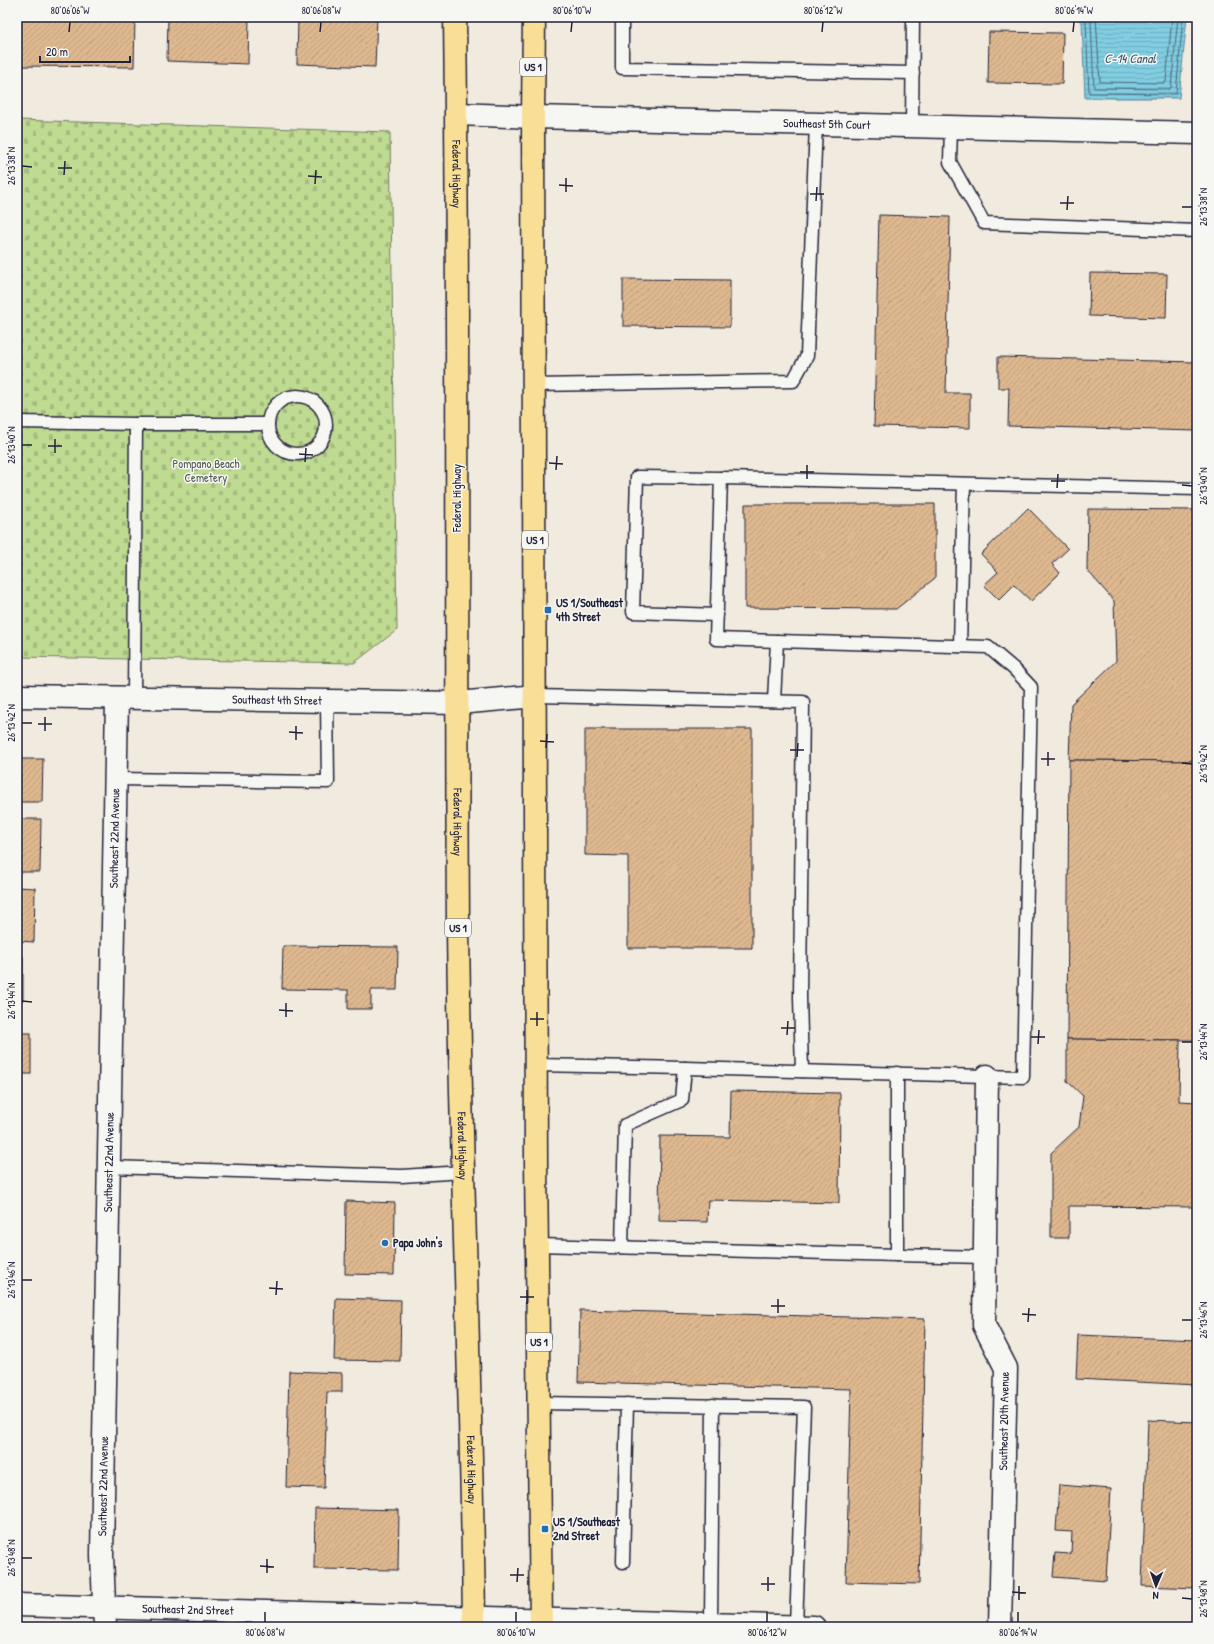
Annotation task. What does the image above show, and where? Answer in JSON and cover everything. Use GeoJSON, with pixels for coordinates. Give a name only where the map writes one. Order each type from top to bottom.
{"type":"FeatureCollection","features":[{"type":"Feature","properties":{"kind":"main road","name":"Federal Highway"},"geometry":{"type":"LineString","coordinates":[[456,17],[458,924],[462,1172],[470,1410],[474,1623]]}},
{"type":"Feature","properties":{"kind":"main road","name":"US 1"},"geometry":{"type":"LineString","coordinates":[[534,17],[536,1065],[541,1623]]}},
{"type":"Feature","properties":{"kind":"street","name":"Southeast 5th Court"},"geometry":{"type":"LineString","coordinates":[[456,114],[533,118],[1197,133]]}},
{"type":"Feature","properties":{"kind":"street","name":"Southeast 4th Street"},"geometry":{"type":"LineString","coordinates":[[17,696],[458,703],[536,696]]}},
{"type":"Feature","properties":{"kind":"street","name":"Southeast 22nd Avenue"},"geometry":{"type":"LineString","coordinates":[[104,1617],[102,1555],[116,779],[126,698]]}},
{"type":"Feature","properties":{"kind":"street","name":"Southeast 20th Avenue"},"geometry":{"type":"LineString","coordinates":[[987,1076],[984,1326],[1006,1368],[1000,1627]]}},
{"type":"Feature","properties":{"kind":"street","name":"Southeast 2nd Street"},"geometry":{"type":"LineString","coordinates":[[17,1605],[104,1617],[474,1623],[711,1624],[814,1627]]}},
{"type":"Feature","properties":{"kind":"lane"},"geometry":{"type":"LineString","coordinates":[[622,17],[622,68],[913,73]]}},
{"type":"Feature","properties":{"kind":"lane"},"geometry":{"type":"LineString","coordinates":[[912,127],[913,17]]}},
{"type":"Feature","properties":{"kind":"lane"},"geometry":{"type":"LineString","coordinates":[[534,385],[793,381],[807,356],[816,124]]}},
{"type":"Feature","properties":{"kind":"lane"},"geometry":{"type":"LineString","coordinates":[[951,128],[950,162],[984,223],[1197,231]]}},
{"type":"Feature","properties":{"kind":"lane"},"geometry":{"type":"LineString","coordinates":[[300,396],[309,398],[323,411],[327,420],[327,429],[324,439],[318,447],[309,452],[290,454],[281,450],[273,442],[269,434],[268,424],[274,407],[290,397],[300,396]]}},
{"type":"Feature","properties":{"kind":"lane"},"geometry":{"type":"LineString","coordinates":[[17,422],[268,424]]}},
{"type":"Feature","properties":{"kind":"lane"},"geometry":{"type":"LineString","coordinates":[[126,698],[136,424]]}},
{"type":"Feature","properties":{"kind":"lane"},"geometry":{"type":"LineString","coordinates":[[717,615],[633,612],[637,477],[1197,489]]}},
{"type":"Feature","properties":{"kind":"lane"},"geometry":{"type":"LineString","coordinates":[[536,1065],[1023,1077],[1031,687],[1014,669],[988,647],[716,639],[721,478]]}},
{"type":"Feature","properties":{"kind":"lane"},"geometry":{"type":"LineString","coordinates":[[960,646],[964,484]]}},
{"type":"Feature","properties":{"kind":"lane"},"geometry":{"type":"LineString","coordinates":[[774,702],[777,641]]}},
{"type":"Feature","properties":{"kind":"lane"},"geometry":{"type":"LineString","coordinates":[[536,696],[803,702],[800,997],[802,1071]]}},
{"type":"Feature","properties":{"kind":"lane"},"geometry":{"type":"LineString","coordinates":[[116,779],[328,782],[327,701]]}},
{"type":"Feature","properties":{"kind":"lane"},"geometry":{"type":"LineString","coordinates":[[622,1247],[625,1125],[682,1100],[685,1068]]}},
{"type":"Feature","properties":{"kind":"lane"},"geometry":{"type":"LineString","coordinates":[[897,1074],[897,1255]]}},
{"type":"Feature","properties":{"kind":"lane"},"geometry":{"type":"LineString","coordinates":[[108,1167],[402,1176],[462,1172]]}},
{"type":"Feature","properties":{"kind":"lane"},"geometry":{"type":"LineString","coordinates":[[538,1245],[985,1257]]}},
{"type":"Feature","properties":{"kind":"lane"},"geometry":{"type":"LineString","coordinates":[[539,1403],[804,1407],[796,1626]]}},
{"type":"Feature","properties":{"kind":"lane"},"geometry":{"type":"LineString","coordinates":[[623,1562],[627,1404]]}},
{"type":"Feature","properties":{"kind":"lane"},"geometry":{"type":"LineString","coordinates":[[711,1624],[713,1405]]}},
{"type":"Feature","properties":{"kind":"green space","name":"Pompano Beach Cemetery"},"geometry":{"type":"Polygon","coordinates":[[[17,120],[390,132],[397,630],[354,663],[17,657],[17,120]]]}},
{"type":"Feature","properties":{"kind":"water","name":"C-14 Canal"},"geometry":{"type":"Polygon","coordinates":[[[1073,17],[1187,17],[1179,98],[1085,98],[1082,22],[1073,17]]]}},
{"type":"Feature","properties":{"kind":"building"},"geometry":{"type":"Polygon","coordinates":[[[17,17],[135,17],[134,67],[17,66],[17,17]]]}},
{"type":"Feature","properties":{"kind":"building"},"geometry":{"type":"Polygon","coordinates":[[[168,17],[249,17],[248,64],[167,61],[168,17]]]}},
{"type":"Feature","properties":{"kind":"building"},"geometry":{"type":"Polygon","coordinates":[[[298,17],[377,17],[375,67],[297,64],[298,17]]]}},
{"type":"Feature","properties":{"kind":"building"},"geometry":{"type":"Polygon","coordinates":[[[989,32],[1063,33],[1062,84],[988,83],[989,32]]]}},
{"type":"Feature","properties":{"kind":"building"},"geometry":{"type":"Polygon","coordinates":[[[879,215],[950,217],[946,393],[970,393],[970,428],[874,426],[879,215]]]}},
{"type":"Feature","properties":{"kind":"building"},"geometry":{"type":"Polygon","coordinates":[[[1090,273],[1167,274],[1166,318],[1089,316],[1090,273]]]}},
{"type":"Feature","properties":{"kind":"building"},"geometry":{"type":"Polygon","coordinates":[[[623,279],[730,280],[730,327],[623,326],[623,279]]]}},
{"type":"Feature","properties":{"kind":"building"},"geometry":{"type":"Polygon","coordinates":[[[998,357],[1197,362],[1197,431],[1008,426],[1009,388],[998,388],[998,357]]]}},
{"type":"Feature","properties":{"kind":"building"},"geometry":{"type":"Polygon","coordinates":[[[745,504],[935,504],[935,578],[896,609],[745,608],[745,504]]]}},
{"type":"Feature","properties":{"kind":"building"},"geometry":{"type":"Polygon","coordinates":[[[1028,508],[1068,549],[1052,564],[1060,573],[1031,601],[1014,585],[999,600],[984,585],[998,572],[981,554],[1028,508]]]}},
{"type":"Feature","properties":{"kind":"building"},"geometry":{"type":"Polygon","coordinates":[[[1088,509],[1197,510],[1197,761],[1069,760],[1071,704],[1116,661],[1114,601],[1087,570],[1088,509]]]}},
{"type":"Feature","properties":{"kind":"building"},"geometry":{"type":"Polygon","coordinates":[[[585,729],[752,729],[752,948],[628,948],[628,856],[585,855],[585,729]]]}},
{"type":"Feature","properties":{"kind":"building"},"geometry":{"type":"Polygon","coordinates":[[[17,759],[43,759],[42,802],[17,802],[17,759]]]}},
{"type":"Feature","properties":{"kind":"building"},"geometry":{"type":"Polygon","coordinates":[[[1069,760],[1197,761],[1197,1040],[1067,1039],[1069,760]]]}},
{"type":"Feature","properties":{"kind":"building"},"geometry":{"type":"Polygon","coordinates":[[[17,819],[41,819],[40,872],[17,872],[17,819]]]}},
{"type":"Feature","properties":{"kind":"building"},"geometry":{"type":"Polygon","coordinates":[[[17,887],[35,888],[34,942],[17,941],[17,887]]]}},
{"type":"Feature","properties":{"kind":"building"},"geometry":{"type":"Polygon","coordinates":[[[283,946],[398,947],[397,990],[371,990],[371,1009],[348,1009],[348,990],[282,989],[283,946]]]}},
{"type":"Feature","properties":{"kind":"building"},"geometry":{"type":"Polygon","coordinates":[[[17,957],[23,957],[23,1000],[17,1000],[17,957]]]}},
{"type":"Feature","properties":{"kind":"building"},"geometry":{"type":"Polygon","coordinates":[[[17,1033],[31,1033],[31,1074],[17,1074],[17,1033]]]}},
{"type":"Feature","properties":{"kind":"building"},"geometry":{"type":"Polygon","coordinates":[[[1067,1039],[1180,1040],[1179,1101],[1197,1102],[1197,1207],[1069,1206],[1069,1238],[1051,1238],[1051,1153],[1079,1127],[1083,1096],[1067,1081],[1067,1039]]]}},
{"type":"Feature","properties":{"kind":"building"},"geometry":{"type":"Polygon","coordinates":[[[731,1091],[840,1093],[839,1203],[708,1200],[707,1222],[659,1221],[660,1136],[730,1137],[731,1091]]]}},
{"type":"Feature","properties":{"kind":"building"},"geometry":{"type":"Polygon","coordinates":[[[346,1201],[395,1203],[394,1275],[345,1274],[346,1201]]]}},
{"type":"Feature","properties":{"kind":"building"},"geometry":{"type":"Polygon","coordinates":[[[336,1298],[401,1300],[400,1361],[334,1360],[336,1298]]]}},
{"type":"Feature","properties":{"kind":"building"},"geometry":{"type":"Polygon","coordinates":[[[580,1310],[925,1319],[919,1584],[846,1582],[851,1389],[578,1382],[580,1310]]]}},
{"type":"Feature","properties":{"kind":"building"},"geometry":{"type":"Polygon","coordinates":[[[1078,1335],[1197,1340],[1197,1385],[1076,1379],[1078,1335]]]}},
{"type":"Feature","properties":{"kind":"building"},"geometry":{"type":"Polygon","coordinates":[[[289,1371],[342,1373],[342,1392],[327,1392],[324,1488],[286,1487],[289,1371]]]}},
{"type":"Feature","properties":{"kind":"building"},"geometry":{"type":"Polygon","coordinates":[[[1148,1420],[1197,1422],[1197,1588],[1142,1586],[1148,1420]]]}},
{"type":"Feature","properties":{"kind":"building"},"geometry":{"type":"Polygon","coordinates":[[[1059,1485],[1111,1489],[1106,1581],[1053,1577],[1055,1553],[1071,1554],[1072,1532],[1056,1531],[1059,1485]]]}},
{"type":"Feature","properties":{"kind":"building"},"geometry":{"type":"Polygon","coordinates":[[[315,1508],[399,1510],[398,1570],[314,1569],[315,1508]]]}},
{"type":"Feature","properties":{"kind":"place","name":"US 1/Southeast 4th Street"},"geometry":{"type":"Point","coordinates":[548,610]}},
{"type":"Feature","properties":{"kind":"place","name":"Papa John's"},"geometry":{"type":"Point","coordinates":[385,1243]}},
{"type":"Feature","properties":{"kind":"place","name":"US 1/Southeast 2nd Street"},"geometry":{"type":"Point","coordinates":[545,1529]}}]}
